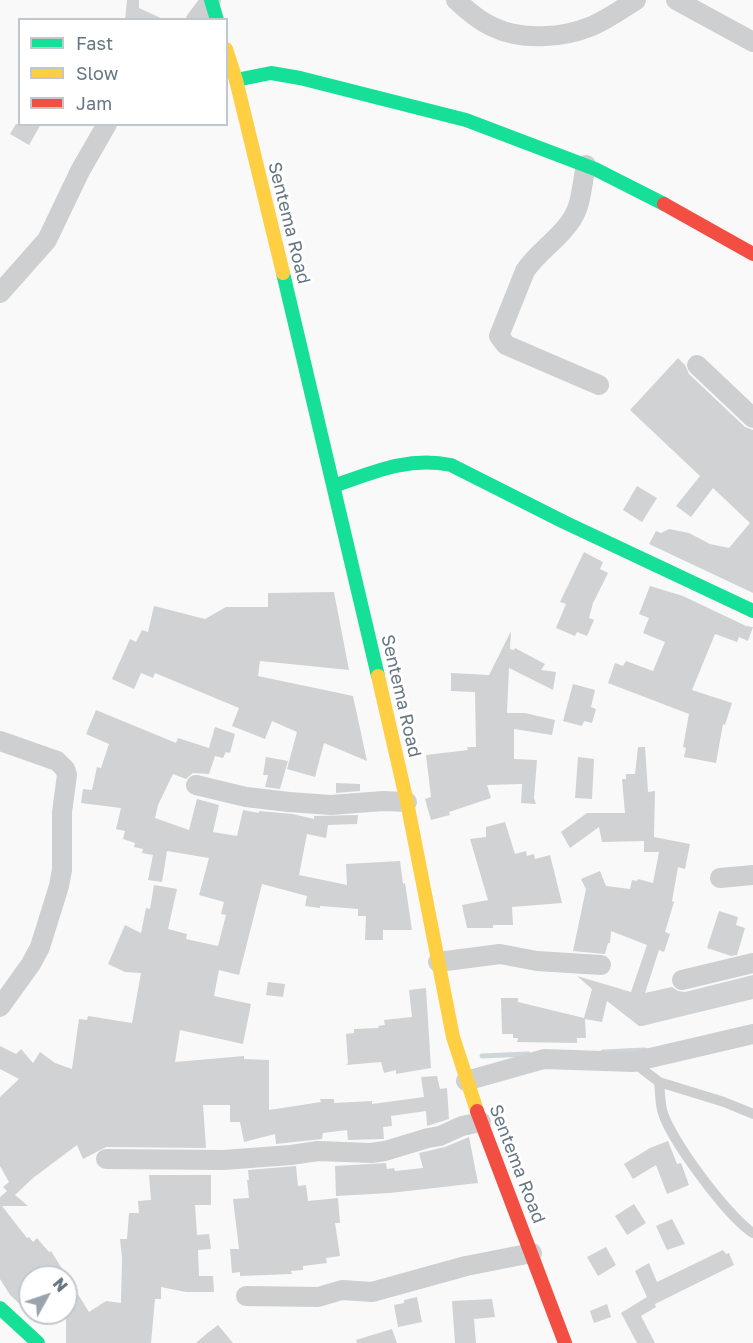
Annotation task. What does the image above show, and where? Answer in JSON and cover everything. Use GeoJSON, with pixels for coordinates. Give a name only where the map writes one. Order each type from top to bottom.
{"type":"FeatureCollection","features":[{"type":"Feature","properties":{"kind":"main road"},"geometry":{"type":"LineString","coordinates":[[211,0],[216,18]]}},
{"type":"Feature","properties":{"kind":"main road","name":"Sentema Road"},"geometry":{"type":"LineString","coordinates":[[228,55],[237,80],[407,802],[453,1037],[466,1082],[565,1343]]}},
{"type":"Feature","properties":{"kind":"main road"},"geometry":{"type":"LineString","coordinates":[[237,80],[271,73],[300,78],[466,120],[586,165],[636,189],[753,254]]}},
{"type":"Feature","properties":{"kind":"main road"},"geometry":{"type":"LineString","coordinates":[[334,486],[388,467],[421,460],[440,461],[753,611]]}},
{"type":"Feature","properties":{"kind":"main road"},"geometry":{"type":"LineString","coordinates":[[2,1313],[38,1343]]}},
{"type":"Feature","properties":{"kind":"street"},"geometry":{"type":"LineString","coordinates":[[197,18],[211,0]]}},
{"type":"Feature","properties":{"kind":"street"},"geometry":{"type":"LineString","coordinates":[[456,0],[492,27],[508,33],[527,36],[545,36],[590,27],[636,0]]}},
{"type":"Feature","properties":{"kind":"street"},"geometry":{"type":"LineString","coordinates":[[676,0],[753,42]]}},
{"type":"Feature","properties":{"kind":"street"},"geometry":{"type":"LineString","coordinates":[[0,293],[46,240],[105,126]]}},
{"type":"Feature","properties":{"kind":"street"},"geometry":{"type":"LineString","coordinates":[[586,165],[579,202],[573,219],[525,271],[499,336],[506,345],[599,385]]}},
{"type":"Feature","properties":{"kind":"street"},"geometry":{"type":"LineString","coordinates":[[697,365],[753,418]]}},
{"type":"Feature","properties":{"kind":"street"},"geometry":{"type":"LineString","coordinates":[[0,741],[57,761],[65,769],[67,775],[62,812],[62,870],[56,896],[40,947],[31,964],[0,1007]]}},
{"type":"Feature","properties":{"kind":"street"},"geometry":{"type":"LineString","coordinates":[[196,785],[246,797],[289,802],[331,805],[383,801],[407,802]]}},
{"type":"Feature","properties":{"kind":"street"},"geometry":{"type":"LineString","coordinates":[[720,878],[753,875]]}},
{"type":"Feature","properties":{"kind":"street"},"geometry":{"type":"LineString","coordinates":[[438,962],[500,954],[537,961],[601,965]]}},
{"type":"Feature","properties":{"kind":"street"},"geometry":{"type":"LineString","coordinates":[[682,980],[753,963]]}},
{"type":"Feature","properties":{"kind":"street"},"geometry":{"type":"LineString","coordinates":[[466,1082],[544,1059],[633,1062],[753,1034]]}},
{"type":"Feature","properties":{"kind":"street"},"geometry":{"type":"LineString","coordinates":[[106,1159],[223,1160],[318,1151],[371,1153],[440,1136],[462,1126],[481,1122]]}},
{"type":"Feature","properties":{"kind":"street"},"geometry":{"type":"LineString","coordinates":[[246,1296],[318,1297],[342,1290],[372,1292],[466,1266],[532,1253]]}},
{"type":"Feature","properties":{"kind":"lane"},"geometry":{"type":"LineString","coordinates":[[633,1062],[659,1082],[724,1102],[753,1114]]}},
{"type":"Feature","properties":{"kind":"lane"},"geometry":{"type":"LineString","coordinates":[[659,1082],[662,1111],[675,1138],[716,1196],[753,1233]]}},
{"type":"Feature","properties":{"kind":"building"},"geometry":{"type":"Polygon","coordinates":[[[127,0],[139,0],[139,8],[161,18],[125,18],[127,0]]]}},
{"type":"Feature","properties":{"kind":"building"},"geometry":{"type":"Polygon","coordinates":[[[16,124],[18,126],[40,126],[29,145],[10,134],[16,124]]]}},
{"type":"Feature","properties":{"kind":"building"},"geometry":{"type":"Polygon","coordinates":[[[678,358],[685,365],[689,374],[745,427],[753,430],[753,593],[649,544],[656,531],[661,533],[669,529],[689,533],[710,544],[729,548],[750,523],[713,488],[691,517],[676,506],[700,476],[630,410],[678,358]]]}},
{"type":"Feature","properties":{"kind":"building"},"geometry":{"type":"Polygon","coordinates":[[[637,486],[657,498],[642,522],[623,510],[637,486]]]}},
{"type":"Feature","properties":{"kind":"building"},"geometry":{"type":"Polygon","coordinates":[[[584,552],[603,562],[600,569],[608,573],[593,603],[589,618],[594,620],[587,636],[577,632],[575,636],[556,628],[566,604],[560,602],[584,552]]]}},
{"type":"Feature","properties":{"kind":"building"},"geometry":{"type":"Polygon","coordinates":[[[650,586],[683,596],[746,626],[753,627],[748,641],[739,637],[737,642],[715,634],[692,690],[732,703],[725,725],[723,724],[716,763],[684,757],[686,748],[683,747],[689,714],[608,683],[615,663],[623,666],[626,661],[653,671],[665,642],[643,633],[649,618],[639,614],[650,586]]]}},
{"type":"Feature","properties":{"kind":"building"},"geometry":{"type":"Polygon","coordinates":[[[334,592],[349,670],[260,661],[258,676],[353,696],[367,761],[324,743],[315,777],[287,769],[297,732],[272,721],[265,739],[232,726],[239,708],[155,673],[153,678],[141,673],[134,689],[112,679],[130,639],[136,642],[142,630],[148,632],[154,606],[205,619],[226,607],[268,607],[268,593],[334,592]]]}},
{"type":"Feature","properties":{"kind":"building"},"geometry":{"type":"Polygon","coordinates":[[[511,631],[510,649],[515,648],[545,664],[541,670],[556,672],[553,690],[509,668],[507,713],[525,713],[555,720],[552,735],[514,729],[514,759],[537,760],[534,798],[536,804],[521,803],[522,784],[487,785],[491,798],[449,812],[450,815],[431,820],[425,799],[431,797],[426,755],[476,747],[475,692],[451,691],[451,673],[489,675],[511,631]]]}},
{"type":"Feature","properties":{"kind":"building"},"geometry":{"type":"Polygon","coordinates":[[[573,684],[595,690],[591,707],[596,709],[592,723],[584,721],[582,726],[563,721],[573,684]]]}},
{"type":"Feature","properties":{"kind":"building"},"geometry":{"type":"Polygon","coordinates":[[[96,710],[176,743],[178,738],[209,748],[215,727],[235,734],[230,753],[226,752],[223,758],[215,756],[209,774],[193,773],[186,779],[173,774],[158,805],[155,818],[189,830],[197,799],[219,805],[213,832],[237,836],[243,810],[293,814],[314,819],[314,816],[358,815],[357,824],[328,825],[326,838],[307,834],[299,875],[347,885],[346,864],[400,861],[412,930],[383,930],[383,940],[365,940],[366,916],[358,916],[358,909],[305,906],[307,896],[262,884],[239,975],[219,970],[214,996],[251,1004],[243,1044],[180,1030],[175,1062],[244,1056],[244,1059],[269,1060],[269,1110],[321,1102],[320,1099],[334,1099],[334,1103],[372,1101],[372,1104],[424,1097],[421,1077],[437,1076],[440,1089],[447,1088],[449,1119],[427,1126],[426,1111],[391,1116],[392,1126],[383,1127],[384,1139],[348,1140],[347,1130],[323,1133],[322,1139],[276,1144],[275,1134],[244,1142],[240,1122],[230,1122],[230,1105],[203,1105],[206,1148],[106,1147],[83,1159],[77,1145],[33,1178],[15,1195],[28,1206],[2,1206],[27,1238],[29,1237],[33,1242],[37,1238],[49,1252],[51,1251],[60,1265],[18,1265],[18,1302],[0,1279],[0,1197],[7,1191],[3,1187],[9,1182],[0,1166],[0,1097],[19,1079],[0,1069],[0,1046],[16,1054],[21,1049],[33,1063],[40,1052],[55,1063],[72,1069],[79,1019],[87,1020],[88,1016],[132,1023],[141,973],[125,972],[108,964],[125,925],[141,933],[146,908],[150,909],[154,885],[177,889],[168,929],[187,934],[186,939],[218,946],[226,915],[221,914],[224,902],[199,895],[209,858],[167,851],[162,882],[148,880],[153,855],[142,853],[143,849],[134,847],[135,843],[123,839],[125,831],[116,829],[121,808],[81,803],[83,789],[92,790],[97,767],[101,768],[109,744],[86,734],[96,710]]]}},
{"type":"Feature","properties":{"kind":"building"},"geometry":{"type":"Polygon","coordinates":[[[638,747],[645,747],[648,792],[655,791],[654,837],[690,844],[685,869],[678,867],[672,901],[674,902],[665,932],[670,934],[664,952],[659,950],[645,993],[672,987],[685,992],[753,975],[753,999],[642,1026],[607,1001],[602,1022],[585,1019],[586,1038],[577,1038],[577,1043],[517,1042],[518,1038],[513,1038],[513,1034],[502,1034],[501,998],[518,998],[518,1002],[584,1018],[592,989],[577,976],[631,992],[647,945],[611,931],[610,943],[608,943],[605,954],[573,951],[586,889],[581,879],[600,871],[606,886],[630,889],[632,880],[637,881],[638,879],[653,883],[659,852],[644,852],[644,841],[602,842],[599,827],[570,848],[561,832],[587,813],[625,813],[622,779],[626,779],[626,774],[635,774],[638,747]]]}},
{"type":"Feature","properties":{"kind":"building"},"geometry":{"type":"Polygon","coordinates":[[[266,757],[288,761],[280,789],[265,787],[268,775],[263,775],[266,757]]]}},
{"type":"Feature","properties":{"kind":"building"},"geometry":{"type":"Polygon","coordinates":[[[578,757],[594,759],[592,799],[575,798],[578,757]]]}},
{"type":"Feature","properties":{"kind":"building"},"geometry":{"type":"Polygon","coordinates":[[[336,783],[360,784],[360,791],[336,793],[336,783]]]}},
{"type":"Feature","properties":{"kind":"building"},"geometry":{"type":"Polygon","coordinates":[[[505,822],[515,854],[526,851],[527,856],[534,854],[535,859],[550,855],[562,903],[512,907],[513,925],[467,928],[462,905],[488,900],[470,839],[486,837],[486,827],[505,822]]]}},
{"type":"Feature","properties":{"kind":"building"},"geometry":{"type":"Polygon","coordinates":[[[719,911],[738,917],[736,925],[745,928],[737,955],[731,956],[707,948],[719,911]]]}},
{"type":"Feature","properties":{"kind":"building"},"geometry":{"type":"Polygon","coordinates":[[[268,982],[285,984],[283,997],[266,995],[268,982]]]}},
{"type":"Feature","properties":{"kind":"building"},"geometry":{"type":"Polygon","coordinates":[[[426,988],[431,1068],[396,1074],[396,1070],[384,1073],[381,1062],[346,1065],[348,1063],[346,1034],[354,1033],[354,1029],[379,1028],[378,1026],[385,1025],[384,1020],[412,1017],[409,990],[426,988]]]}},
{"type":"Feature","properties":{"kind":"building"},"geometry":{"type":"Polygon","coordinates":[[[469,1137],[478,1183],[390,1193],[336,1196],[335,1166],[386,1163],[387,1169],[394,1168],[395,1171],[423,1168],[419,1153],[445,1147],[469,1137]]]}},
{"type":"Feature","properties":{"kind":"building"},"geometry":{"type":"Polygon","coordinates":[[[668,1141],[677,1164],[681,1163],[689,1185],[667,1194],[656,1165],[633,1179],[624,1164],[650,1148],[668,1141]]]}},
{"type":"Feature","properties":{"kind":"building"},"geometry":{"type":"Polygon","coordinates":[[[296,1166],[298,1186],[306,1185],[308,1201],[338,1198],[340,1223],[335,1223],[340,1256],[326,1258],[327,1263],[303,1266],[303,1270],[291,1271],[292,1274],[240,1276],[240,1272],[232,1273],[230,1249],[239,1249],[233,1199],[249,1198],[248,1170],[296,1166]]]}},
{"type":"Feature","properties":{"kind":"building"},"geometry":{"type":"Polygon","coordinates":[[[149,1175],[211,1175],[211,1205],[195,1205],[197,1235],[209,1234],[211,1249],[198,1250],[199,1276],[213,1276],[214,1292],[186,1292],[161,1287],[161,1299],[155,1299],[151,1343],[66,1343],[66,1325],[78,1325],[78,1294],[89,1312],[106,1301],[121,1303],[120,1239],[127,1239],[129,1213],[139,1213],[138,1201],[151,1200],[149,1175]]]}},
{"type":"Feature","properties":{"kind":"building"},"geometry":{"type":"Polygon","coordinates":[[[634,1204],[646,1223],[627,1235],[615,1216],[634,1204]]]}},
{"type":"Feature","properties":{"kind":"building"},"geometry":{"type":"Polygon","coordinates":[[[672,1219],[685,1244],[667,1250],[656,1226],[672,1219]]]}},
{"type":"Feature","properties":{"kind":"building"},"geometry":{"type":"Polygon","coordinates":[[[606,1247],[616,1265],[598,1276],[587,1257],[606,1247]]]}},
{"type":"Feature","properties":{"kind":"building"},"geometry":{"type":"Polygon","coordinates":[[[723,1250],[726,1254],[729,1253],[734,1265],[655,1304],[656,1307],[641,1316],[655,1343],[637,1343],[621,1313],[647,1297],[635,1271],[649,1263],[657,1282],[723,1250]]]}},
{"type":"Feature","properties":{"kind":"building"},"geometry":{"type":"Polygon","coordinates":[[[417,1297],[422,1322],[398,1327],[394,1305],[417,1297]]]}},
{"type":"Feature","properties":{"kind":"building"},"geometry":{"type":"Polygon","coordinates":[[[492,1299],[495,1317],[474,1319],[476,1343],[455,1343],[452,1301],[492,1299]]]}},
{"type":"Feature","properties":{"kind":"building"},"geometry":{"type":"Polygon","coordinates":[[[607,1304],[611,1317],[594,1323],[590,1311],[607,1304]]]}},
{"type":"Feature","properties":{"kind":"building"},"geometry":{"type":"Polygon","coordinates":[[[218,1325],[233,1343],[196,1343],[205,1335],[218,1325]]]}},
{"type":"Feature","properties":{"kind":"building"},"geometry":{"type":"Polygon","coordinates":[[[392,1329],[397,1343],[357,1343],[356,1340],[392,1329]]]}},
{"type":"Feature","properties":{"kind":"waterway"},"geometry":{"type":"LineString","coordinates":[[603,1052],[645,1050]]}},
{"type":"Feature","properties":{"kind":"waterway"},"geometry":{"type":"LineString","coordinates":[[482,1056],[528,1054]]}},
{"type":"Feature","properties":{"kind":"traffic: fast"},"geometry":{"type":"LineString","coordinates":[[211,0],[216,18]]}},
{"type":"Feature","properties":{"kind":"traffic: fast"},"geometry":{"type":"LineString","coordinates":[[236,80],[271,73],[300,78],[466,120],[595,169],[664,204]]}},
{"type":"Feature","properties":{"kind":"traffic: fast"},"geometry":{"type":"LineString","coordinates":[[283,273],[378,676]]}},
{"type":"Feature","properties":{"kind":"traffic: fast"},"geometry":{"type":"LineString","coordinates":[[334,486],[406,464],[451,465],[564,522],[753,611]]}},
{"type":"Feature","properties":{"kind":"traffic: fast"},"geometry":{"type":"LineString","coordinates":[[0,1308],[38,1343]]}},
{"type":"Feature","properties":{"kind":"traffic: slow"},"geometry":{"type":"LineString","coordinates":[[228,55],[283,273]]}},
{"type":"Feature","properties":{"kind":"traffic: slow"},"geometry":{"type":"LineString","coordinates":[[378,676],[407,802],[453,1037],[477,1111]]}},
{"type":"Feature","properties":{"kind":"traffic: jam"},"geometry":{"type":"LineString","coordinates":[[664,204],[753,254]]}},
{"type":"Feature","properties":{"kind":"traffic: jam"},"geometry":{"type":"LineString","coordinates":[[477,1111],[565,1343]]}}]}
